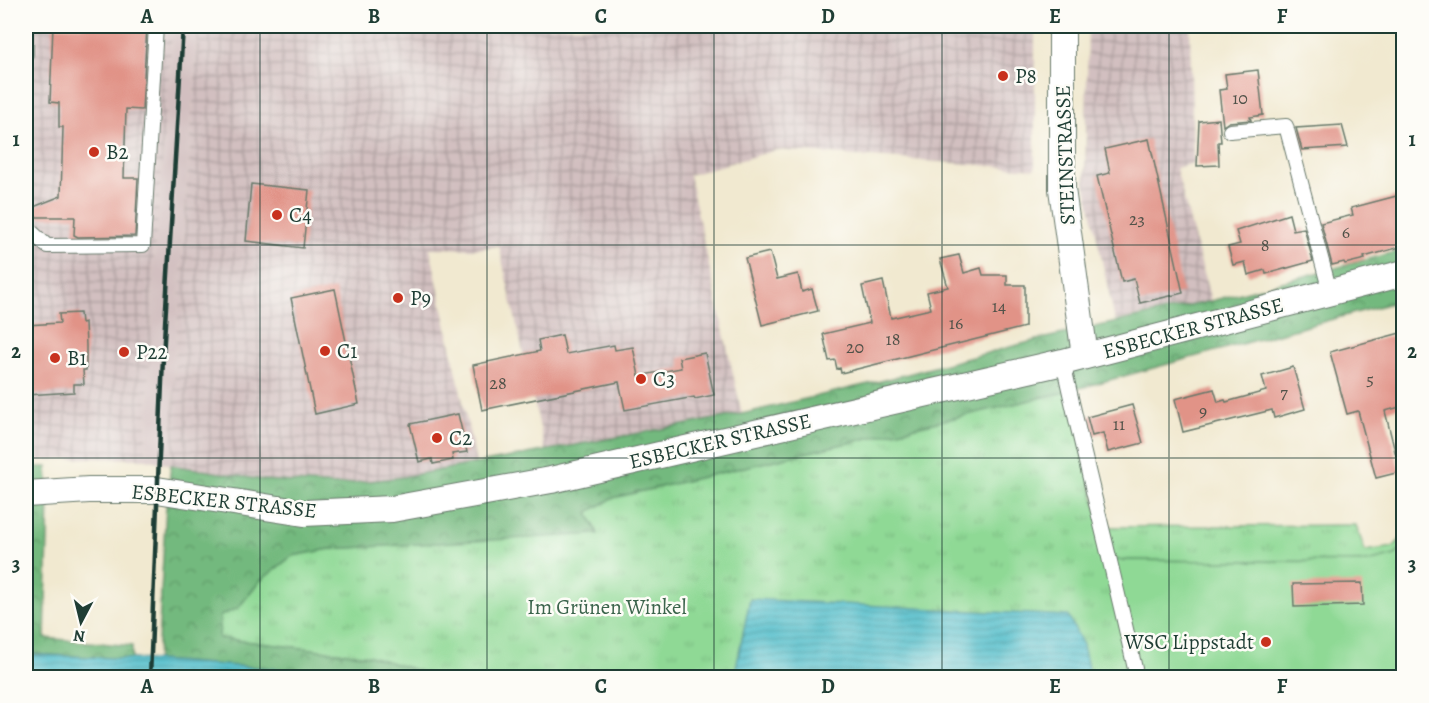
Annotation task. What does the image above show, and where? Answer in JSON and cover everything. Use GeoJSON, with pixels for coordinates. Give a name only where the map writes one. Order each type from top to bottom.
{"type":"FeatureCollection","features":[{"type":"Feature","properties":{"kind":"street","name":"STEINSTRASSE"},"geometry":{"type":"LineString","coordinates":[[1062,26],[1062,189],[1074,359]]}},
{"type":"Feature","properties":{"kind":"street","name":"ESBECKER STRASSE"},"geometry":{"type":"LineString","coordinates":[[26,494],[89,490],[157,490],[304,513],[392,508],[551,480],[1074,359],[1404,273]]}},
{"type":"Feature","properties":{"kind":"lane"},"geometry":{"type":"LineString","coordinates":[[26,26],[26,54]]}},
{"type":"Feature","properties":{"kind":"lane"},"geometry":{"type":"LineString","coordinates":[[26,227],[47,246],[143,245],[156,26]]}},
{"type":"Feature","properties":{"kind":"lane"},"geometry":{"type":"LineString","coordinates":[[1230,131],[1286,126],[1330,292]]}},
{"type":"Feature","properties":{"kind":"lane"},"geometry":{"type":"LineString","coordinates":[[1074,359],[1107,551],[1137,678]]}},
{"type":"Feature","properties":{"kind":"shaded area"},"geometry":{"type":"Polygon","coordinates":[[[26,26],[173,26],[154,261],[146,459],[88,458],[26,461],[26,26]]]}},
{"type":"Feature","properties":{"kind":"shaded area"},"geometry":{"type":"Polygon","coordinates":[[[173,26],[198,26],[175,359],[171,465],[146,459],[154,261],[173,26]]]}},
{"type":"Feature","properties":{"kind":"shaded area"},"geometry":{"type":"Polygon","coordinates":[[[198,26],[1035,26],[1035,169],[776,150],[689,175],[742,414],[545,450],[499,246],[477,249],[430,248],[476,463],[403,477],[337,485],[263,480],[171,465],[175,359],[198,26]]]}},
{"type":"Feature","properties":{"kind":"shaded area"},"geometry":{"type":"Polygon","coordinates":[[[1088,26],[1190,26],[1193,163],[1176,168],[1211,301],[1115,321],[1085,182],[1088,26]]]}},
{"type":"Feature","properties":{"kind":"green space"},"geometry":{"type":"Polygon","coordinates":[[[1403,250],[1403,300],[1069,391],[613,498],[588,512],[598,534],[330,549],[292,556],[260,581],[238,608],[220,616],[219,638],[370,656],[438,677],[383,677],[157,660],[166,506],[171,465],[263,480],[337,485],[403,477],[742,414],[881,381],[1041,339],[1211,301],[1403,250]]]}},
{"type":"Feature","properties":{"kind":"green space","name":"Im Grünen Winkel"},"geometry":{"type":"Polygon","coordinates":[[[1069,391],[1101,527],[1356,525],[1365,551],[1393,547],[1403,537],[1403,548],[1395,555],[1368,562],[1109,560],[1137,677],[438,678],[370,656],[219,638],[220,616],[238,608],[260,581],[292,556],[330,549],[598,533],[588,512],[613,498],[1069,391]]]}},
{"type":"Feature","properties":{"kind":"green space"},"geometry":{"type":"Polygon","coordinates":[[[26,467],[47,467],[49,501],[45,638],[132,646],[132,659],[26,654],[26,467]]]}},
{"type":"Feature","properties":{"kind":"green space","name":"WSC Lippstadt"},"geometry":{"type":"Polygon","coordinates":[[[1403,548],[1403,677],[1137,677],[1109,560],[1368,562],[1395,555],[1403,548]]]}},
{"type":"Feature","properties":{"kind":"water"},"geometry":{"type":"Polygon","coordinates":[[[750,599],[1068,616],[1083,645],[1090,677],[734,677],[750,599]]]}},
{"type":"Feature","properties":{"kind":"water"},"geometry":{"type":"Polygon","coordinates":[[[26,654],[157,660],[383,677],[26,677],[26,654]]]}},
{"type":"Feature","properties":{"kind":"building","name":"B2"},"geometry":{"type":"Polygon","coordinates":[[[53,26],[147,26],[142,110],[126,109],[124,178],[138,178],[135,236],[78,237],[74,235],[75,217],[26,217],[26,210],[61,196],[63,127],[59,127],[59,103],[50,102],[53,26]]]}},
{"type":"Feature","properties":{"kind":"building"},"geometry":{"type":"Polygon","coordinates":[[[1258,70],[1263,115],[1250,117],[1251,120],[1229,122],[1223,126],[1219,90],[1227,89],[1225,74],[1258,70]]]}},
{"type":"Feature","properties":{"kind":"building"},"geometry":{"type":"Polygon","coordinates":[[[1219,119],[1221,142],[1218,142],[1219,165],[1197,166],[1199,121],[1219,119]]]}},
{"type":"Feature","properties":{"kind":"building"},"geometry":{"type":"Polygon","coordinates":[[[1342,125],[1348,147],[1302,150],[1296,128],[1342,125]]]}},
{"type":"Feature","properties":{"kind":"building"},"geometry":{"type":"Polygon","coordinates":[[[1149,139],[1183,293],[1140,303],[1134,279],[1122,282],[1097,176],[1110,173],[1105,149],[1149,139]]]}},
{"type":"Feature","properties":{"kind":"building","name":"C4"},"geometry":{"type":"Polygon","coordinates":[[[251,184],[309,190],[303,248],[246,241],[251,184]]]}},
{"type":"Feature","properties":{"kind":"building"},"geometry":{"type":"Polygon","coordinates":[[[1404,194],[1404,246],[1364,257],[1365,259],[1332,265],[1321,223],[1353,215],[1351,208],[1404,194]]]}},
{"type":"Feature","properties":{"kind":"building"},"geometry":{"type":"Polygon","coordinates":[[[1289,214],[1293,230],[1304,228],[1313,261],[1266,274],[1265,270],[1248,275],[1245,262],[1233,265],[1228,247],[1240,244],[1236,231],[1289,214]]]}},
{"type":"Feature","properties":{"kind":"building"},"geometry":{"type":"Polygon","coordinates":[[[770,252],[777,279],[798,274],[802,292],[812,289],[818,311],[762,325],[745,258],[770,252]]]}},
{"type":"Feature","properties":{"kind":"building"},"geometry":{"type":"Polygon","coordinates":[[[959,255],[964,273],[981,268],[983,275],[1007,275],[1007,285],[1025,285],[1025,327],[841,373],[840,368],[837,369],[835,360],[829,361],[823,334],[870,323],[862,286],[883,281],[891,318],[931,309],[927,292],[948,287],[940,259],[959,255]]]}},
{"type":"Feature","properties":{"kind":"building","name":"C1"},"geometry":{"type":"Polygon","coordinates":[[[335,289],[359,404],[315,414],[291,298],[335,289]]]}},
{"type":"Feature","properties":{"kind":"building","name":"B1"},"geometry":{"type":"Polygon","coordinates":[[[80,313],[81,323],[85,322],[84,384],[74,384],[74,392],[26,395],[26,325],[60,323],[59,314],[80,313]]]}},
{"type":"Feature","properties":{"kind":"building"},"geometry":{"type":"Polygon","coordinates":[[[1404,332],[1404,406],[1385,411],[1400,472],[1376,478],[1358,411],[1347,414],[1330,352],[1404,332]]]}},
{"type":"Feature","properties":{"kind":"building"},"geometry":{"type":"Polygon","coordinates":[[[562,335],[566,354],[614,345],[615,350],[633,347],[639,376],[681,368],[679,358],[705,353],[714,395],[625,410],[619,382],[482,410],[473,365],[540,351],[538,340],[562,335]]]}},
{"type":"Feature","properties":{"kind":"building"},"geometry":{"type":"Polygon","coordinates":[[[1293,367],[1305,409],[1274,418],[1272,410],[1183,432],[1175,399],[1214,389],[1218,402],[1225,400],[1226,402],[1266,391],[1262,376],[1293,367]]]}},
{"type":"Feature","properties":{"kind":"building"},"geometry":{"type":"Polygon","coordinates":[[[1132,405],[1143,443],[1108,452],[1103,433],[1092,436],[1087,417],[1132,405]]]}},
{"type":"Feature","properties":{"kind":"building","name":"C2"},"geometry":{"type":"Polygon","coordinates":[[[458,414],[467,452],[452,454],[453,460],[433,464],[432,459],[419,462],[410,424],[458,414]]]}},
{"type":"Feature","properties":{"kind":"building"},"geometry":{"type":"Polygon","coordinates":[[[1362,583],[1363,605],[1294,607],[1293,584],[1362,583]]]}},
{"type":"Feature","properties":{"kind":"railway"},"geometry":{"type":"LineString","coordinates":[[150,678],[163,357],[183,26]]}},
{"type":"Feature","properties":{"kind":"place","name":"P8"},"geometry":{"type":"Point","coordinates":[1003,76]}},
{"type":"Feature","properties":{"kind":"place","name":"B2"},"geometry":{"type":"Point","coordinates":[94,152]}},
{"type":"Feature","properties":{"kind":"place","name":"C4"},"geometry":{"type":"Point","coordinates":[277,215]}},
{"type":"Feature","properties":{"kind":"place","name":"P9"},"geometry":{"type":"Point","coordinates":[398,298]}},
{"type":"Feature","properties":{"kind":"place","name":"C1"},"geometry":{"type":"Point","coordinates":[325,351]}},
{"type":"Feature","properties":{"kind":"place","name":"P22"},"geometry":{"type":"Point","coordinates":[124,352]}},
{"type":"Feature","properties":{"kind":"place","name":"B1"},"geometry":{"type":"Point","coordinates":[55,358]}},
{"type":"Feature","properties":{"kind":"place","name":"C3"},"geometry":{"type":"Point","coordinates":[641,379]}},
{"type":"Feature","properties":{"kind":"place","name":"C2"},"geometry":{"type":"Point","coordinates":[437,438]}},
{"type":"Feature","properties":{"kind":"place","name":"WSC Lippstadt"},"geometry":{"type":"Point","coordinates":[1266,642]}}]}
